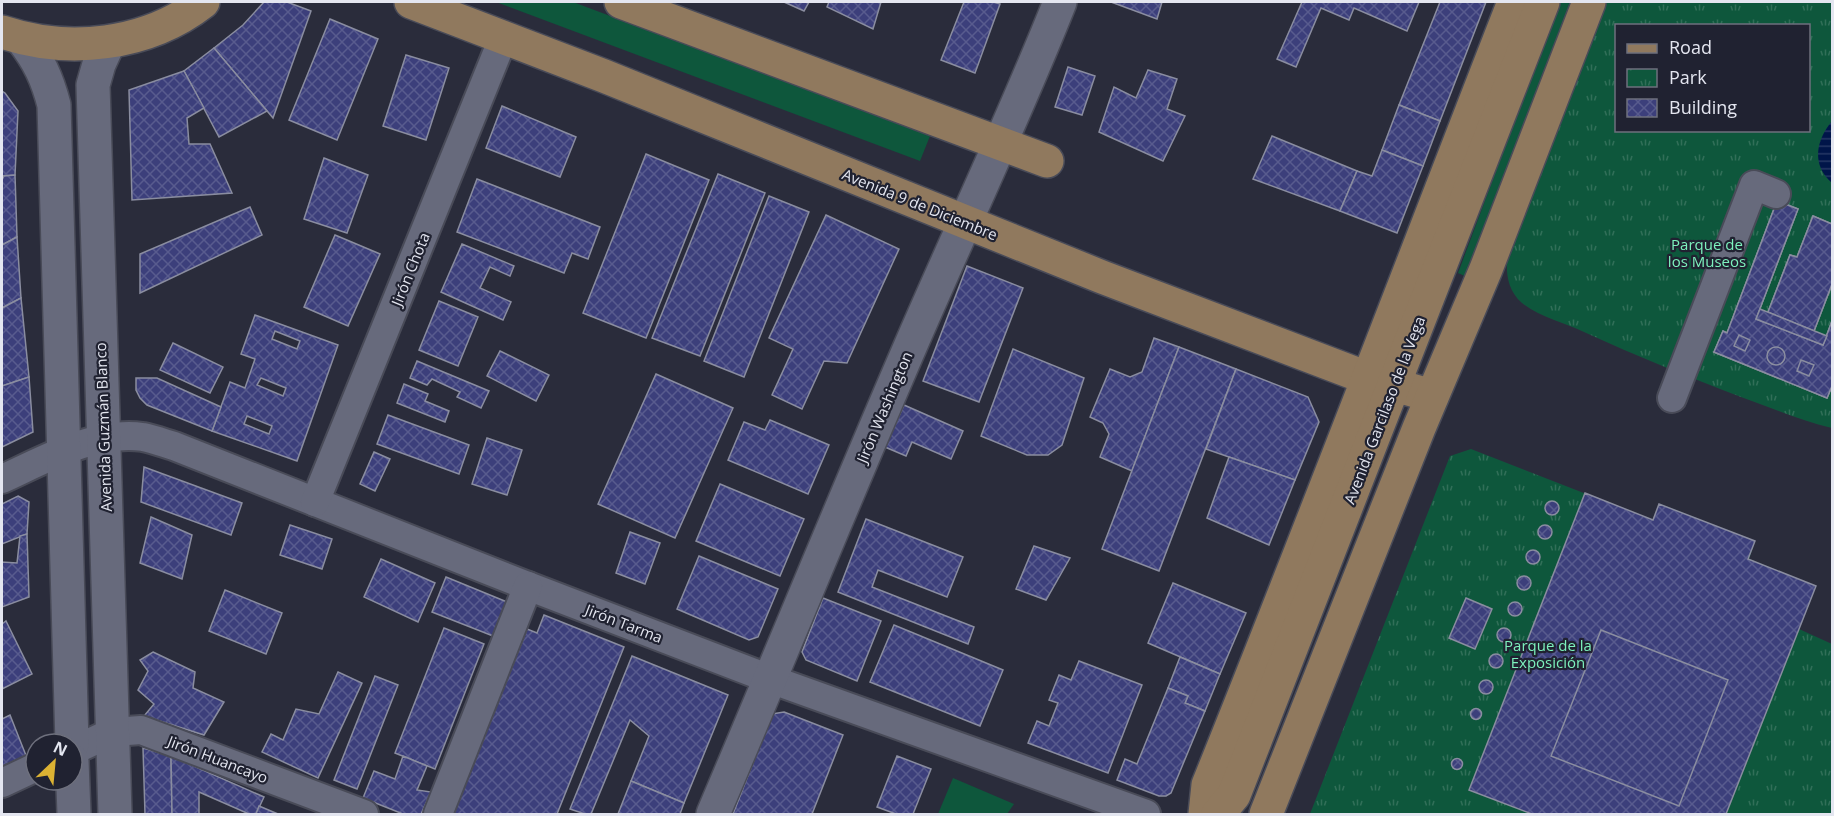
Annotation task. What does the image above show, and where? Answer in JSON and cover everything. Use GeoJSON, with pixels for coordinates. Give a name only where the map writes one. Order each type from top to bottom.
{"type":"FeatureCollection","features":[{"type":"Feature","properties":{"kind":"main road"},"geometry":{"type":"LineString","coordinates":[[12,36],[76,45],[110,42],[169,23],[203,2]]}},
{"type":"Feature","properties":{"kind":"main road","name":"Avenida 9 de Diciembre"},"geometry":{"type":"LineString","coordinates":[[411,2],[504,36],[1102,277],[1382,381],[1432,396]]}},
{"type":"Feature","properties":{"kind":"main road"},"geometry":{"type":"LineString","coordinates":[[621,2],[1047,161]]}},
{"type":"Feature","properties":{"kind":"main road","name":"Jirón Washington"},"geometry":{"type":"LineString","coordinates":[[713,814],[846,495],[964,221],[1033,69],[1060,2]]}},
{"type":"Feature","properties":{"kind":"main road","name":"Avenida Garcilaso de la Vega"},"geometry":{"type":"LineString","coordinates":[[1218,814],[1233,795],[1382,381],[1419,243],[1514,2]]}},
{"type":"Feature","properties":{"kind":"main road","name":"Avenida Garcilaso de la Vega"},"geometry":{"type":"LineString","coordinates":[[1205,814],[1208,785],[1543,2]]}},
{"type":"Feature","properties":{"kind":"main road"},"geometry":{"type":"LineString","coordinates":[[1266,814],[1432,396],[1486,269],[1589,2]]}},
{"type":"Feature","properties":{"kind":"main road"},"geometry":{"type":"LineString","coordinates":[[12,36],[38,58],[49,83],[54,105],[72,732]]}},
{"type":"Feature","properties":{"kind":"main road","name":"Avenida Guzmán Blanco"},"geometry":{"type":"LineString","coordinates":[[110,42],[99,64],[93,86],[115,814]]}},
{"type":"Feature","properties":{"kind":"main road"},"geometry":{"type":"LineString","coordinates":[[73,792],[74,814]]}},
{"type":"Feature","properties":{"kind":"street","name":"Jirón Chota"},"geometry":{"type":"LineString","coordinates":[[315,502],[504,36]]}},
{"type":"Feature","properties":{"kind":"street"},"geometry":{"type":"LineString","coordinates":[[1672,398],[1754,185],[1776,194]]}},
{"type":"Feature","properties":{"kind":"street","name":"Jirón Tarma"},"geometry":{"type":"LineString","coordinates":[[2,479],[63,452],[103,438],[142,437],[174,446],[770,679],[1146,814]]}},
{"type":"Feature","properties":{"kind":"street"},"geometry":{"type":"LineString","coordinates":[[438,814],[528,586]]}},
{"type":"Feature","properties":{"kind":"street","name":"Jirón Huancayo"},"geometry":{"type":"LineString","coordinates":[[84,746],[114,732],[141,730],[364,814]]}},
{"type":"Feature","properties":{"kind":"street"},"geometry":{"type":"LineString","coordinates":[[2,783],[24,773]]}},
{"type":"Feature","properties":{"kind":"green space"},"geometry":{"type":"Polygon","coordinates":[[[496,2],[573,2],[930,136],[920,161],[496,2]]]}},
{"type":"Feature","properties":{"kind":"green space"},"geometry":{"type":"Polygon","coordinates":[[[1559,2],[1570,2],[1467,277],[1458,273],[1559,2]]]}},
{"type":"Feature","properties":{"kind":"green space","name":"Parque de los Museos"},"geometry":{"type":"Polygon","coordinates":[[[1605,2],[1832,2],[1832,428],[1798,418],[1702,382],[1536,312],[1517,298],[1511,288],[1507,257],[1605,2]]]}},
{"type":"Feature","properties":{"kind":"green space","name":"Parque de la Exposición"},"geometry":{"type":"Polygon","coordinates":[[[1471,449],[1653,520],[1660,504],[1755,541],[1749,559],[1816,586],[1799,629],[1832,644],[1832,814],[1310,814],[1450,456],[1471,449]]]}},
{"type":"Feature","properties":{"kind":"green space"},"geometry":{"type":"Polygon","coordinates":[[[953,778],[1014,804],[1007,814],[938,814],[953,778]]]}},
{"type":"Feature","properties":{"kind":"shaded area"},"geometry":{"type":"Polygon","coordinates":[[[1832,121],[1832,183],[1821,168],[1818,152],[1822,136],[1832,121]]]}},
{"type":"Feature","properties":{"kind":"building"},"geometry":{"type":"Polygon","coordinates":[[[264,2],[287,2],[311,11],[273,118],[214,48],[243,25],[264,2]]]}},
{"type":"Feature","properties":{"kind":"building"},"geometry":{"type":"Polygon","coordinates":[[[784,2],[809,2],[804,11],[784,2]]]}},
{"type":"Feature","properties":{"kind":"building"},"geometry":{"type":"Polygon","coordinates":[[[829,2],[881,2],[873,29],[827,7],[829,2]]]}},
{"type":"Feature","properties":{"kind":"building"},"geometry":{"type":"Polygon","coordinates":[[[964,2],[1000,4],[975,73],[941,60],[964,2]]]}},
{"type":"Feature","properties":{"kind":"building"},"geometry":{"type":"Polygon","coordinates":[[[1111,2],[1162,2],[1157,19],[1111,2]]]}},
{"type":"Feature","properties":{"kind":"building"},"geometry":{"type":"Polygon","coordinates":[[[1302,2],[1419,2],[1407,31],[1354,8],[1349,20],[1321,8],[1296,67],[1277,59],[1302,2]]]}},
{"type":"Feature","properties":{"kind":"building"},"geometry":{"type":"Polygon","coordinates":[[[1440,2],[1486,2],[1440,121],[1399,105],[1440,2]]]}},
{"type":"Feature","properties":{"kind":"building"},"geometry":{"type":"Polygon","coordinates":[[[330,19],[378,39],[337,140],[289,120],[330,19]]]}},
{"type":"Feature","properties":{"kind":"building"},"geometry":{"type":"Polygon","coordinates":[[[214,48],[267,111],[219,137],[184,71],[214,48]]]}},
{"type":"Feature","properties":{"kind":"building"},"geometry":{"type":"Polygon","coordinates":[[[406,55],[449,68],[426,140],[383,126],[406,55]]]}},
{"type":"Feature","properties":{"kind":"building"},"geometry":{"type":"Polygon","coordinates":[[[1068,67],[1095,76],[1082,115],[1055,107],[1068,67]]]}},
{"type":"Feature","properties":{"kind":"building"},"geometry":{"type":"Polygon","coordinates":[[[1148,70],[1177,79],[1167,109],[1185,116],[1163,161],[1099,132],[1114,87],[1136,98],[1148,70]]]}},
{"type":"Feature","properties":{"kind":"building"},"geometry":{"type":"Polygon","coordinates":[[[184,71],[204,108],[187,118],[189,144],[210,144],[232,193],[132,200],[129,90],[184,71]]]}},
{"type":"Feature","properties":{"kind":"building"},"geometry":{"type":"Polygon","coordinates":[[[2,91],[18,111],[15,175],[2,176],[2,91]]]}},
{"type":"Feature","properties":{"kind":"building"},"geometry":{"type":"Polygon","coordinates":[[[1399,105],[1440,121],[1423,166],[1382,150],[1399,105]]]}},
{"type":"Feature","properties":{"kind":"building"},"geometry":{"type":"Polygon","coordinates":[[[502,106],[576,137],[560,177],[486,148],[502,106]]]}},
{"type":"Feature","properties":{"kind":"building"},"geometry":{"type":"Polygon","coordinates":[[[1272,136],[1357,171],[1340,211],[1253,179],[1272,136]]]}},
{"type":"Feature","properties":{"kind":"building"},"geometry":{"type":"Polygon","coordinates":[[[1382,150],[1423,166],[1397,233],[1340,211],[1357,171],[1372,176],[1382,150]]]}},
{"type":"Feature","properties":{"kind":"building"},"geometry":{"type":"Polygon","coordinates":[[[646,154],[709,180],[646,338],[583,313],[646,154]]]}},
{"type":"Feature","properties":{"kind":"building"},"geometry":{"type":"Polygon","coordinates":[[[324,158],[368,175],[347,233],[304,219],[324,158]]]}},
{"type":"Feature","properties":{"kind":"building"},"geometry":{"type":"Polygon","coordinates":[[[718,174],[765,193],[700,356],[652,338],[718,174]]]}},
{"type":"Feature","properties":{"kind":"building"},"geometry":{"type":"Polygon","coordinates":[[[15,175],[17,237],[2,245],[2,180],[4,176],[15,175]]]}},
{"type":"Feature","properties":{"kind":"building"},"geometry":{"type":"Polygon","coordinates":[[[477,179],[600,227],[588,259],[572,253],[564,273],[457,232],[477,179]]]}},
{"type":"Feature","properties":{"kind":"building"},"geometry":{"type":"Polygon","coordinates":[[[769,196],[809,212],[744,377],[704,361],[769,196]]]}},
{"type":"Feature","properties":{"kind":"building"},"geometry":{"type":"Polygon","coordinates":[[[1777,201],[1798,209],[1756,319],[1823,345],[1832,321],[1832,386],[1827,398],[1714,352],[1723,331],[1727,333],[1777,201]]]}},
{"type":"Feature","properties":{"kind":"building"},"geometry":{"type":"Polygon","coordinates":[[[1777,201],[1798,209],[1756,319],[1823,345],[1832,321],[1832,386],[1827,398],[1714,352],[1723,331],[1727,333],[1777,201]]]}},
{"type":"Feature","properties":{"kind":"building"},"geometry":{"type":"Polygon","coordinates":[[[250,207],[262,235],[140,293],[140,254],[250,207]]]}},
{"type":"Feature","properties":{"kind":"building"},"geometry":{"type":"Polygon","coordinates":[[[826,215],[899,249],[847,363],[824,361],[802,409],[772,395],[793,349],[769,338],[826,215]]]}},
{"type":"Feature","properties":{"kind":"building"},"geometry":{"type":"Polygon","coordinates":[[[1813,216],[1832,224],[1832,284],[1814,331],[1768,312],[1790,255],[1797,257],[1813,216]]]}},
{"type":"Feature","properties":{"kind":"building"},"geometry":{"type":"Polygon","coordinates":[[[1813,216],[1832,224],[1832,284],[1814,331],[1768,312],[1790,255],[1797,257],[1813,216]]]}},
{"type":"Feature","properties":{"kind":"building"},"geometry":{"type":"Polygon","coordinates":[[[335,235],[380,254],[348,326],[304,307],[335,235]]]}},
{"type":"Feature","properties":{"kind":"building"},"geometry":{"type":"Polygon","coordinates":[[[17,237],[21,298],[2,308],[2,245],[17,237]]]}},
{"type":"Feature","properties":{"kind":"building"},"geometry":{"type":"Polygon","coordinates":[[[462,244],[514,266],[510,276],[490,267],[480,288],[511,302],[503,320],[441,292],[462,244]]]}},
{"type":"Feature","properties":{"kind":"building"},"geometry":{"type":"Polygon","coordinates":[[[967,266],[1023,288],[979,402],[923,381],[967,266]]]}},
{"type":"Feature","properties":{"kind":"building"},"geometry":{"type":"Polygon","coordinates":[[[21,298],[29,377],[2,386],[2,308],[21,298]]]}},
{"type":"Feature","properties":{"kind":"building"},"geometry":{"type":"Polygon","coordinates":[[[439,301],[478,317],[458,366],[419,350],[439,301]]]}},
{"type":"Feature","properties":{"kind":"building"},"geometry":{"type":"Polygon","coordinates":[[[1760,309],[1827,336],[1823,345],[1756,319],[1760,309]]]}},
{"type":"Feature","properties":{"kind":"building"},"geometry":{"type":"Polygon","coordinates":[[[255,315],[338,345],[297,461],[212,431],[230,382],[245,388],[255,359],[241,354],[255,315]],[[275,331],[272,339],[297,349],[300,341],[275,331]],[[261,378],[257,385],[283,396],[286,388],[261,378]],[[247,416],[244,424],[269,434],[272,426],[247,416]]]}},
{"type":"Feature","properties":{"kind":"building"},"geometry":{"type":"Polygon","coordinates":[[[1739,335],[1750,340],[1745,351],[1734,346],[1739,335]]]}},
{"type":"Feature","properties":{"kind":"building"},"geometry":{"type":"Polygon","coordinates":[[[1154,338],[1179,347],[1132,471],[1100,457],[1109,434],[1103,423],[1090,417],[1110,369],[1130,377],[1142,372],[1154,338]]]}},
{"type":"Feature","properties":{"kind":"building"},"geometry":{"type":"Polygon","coordinates":[[[173,343],[223,367],[210,393],[160,370],[173,343]]]}},
{"type":"Feature","properties":{"kind":"building"},"geometry":{"type":"Polygon","coordinates":[[[1179,347],[1236,369],[1159,571],[1102,549],[1179,347]]]}},
{"type":"Feature","properties":{"kind":"building"},"geometry":{"type":"Polygon","coordinates":[[[1772,347],[1780,347],[1785,352],[1783,363],[1772,365],[1767,360],[1767,352],[1772,347]]]}},
{"type":"Feature","properties":{"kind":"building"},"geometry":{"type":"Polygon","coordinates":[[[1013,349],[1084,378],[1062,445],[1048,455],[1027,455],[981,436],[1013,349]]]}},
{"type":"Feature","properties":{"kind":"building"},"geometry":{"type":"Polygon","coordinates":[[[500,351],[549,375],[536,401],[487,376],[500,351]]]}},
{"type":"Feature","properties":{"kind":"building"},"geometry":{"type":"Polygon","coordinates":[[[1801,360],[1814,365],[1809,376],[1797,371],[1801,360]]]}},
{"type":"Feature","properties":{"kind":"building"},"geometry":{"type":"Polygon","coordinates":[[[417,361],[489,391],[481,408],[457,397],[460,392],[432,379],[427,385],[410,378],[417,361]]]}},
{"type":"Feature","properties":{"kind":"building"},"geometry":{"type":"Polygon","coordinates":[[[1236,369],[1308,397],[1319,422],[1295,480],[1206,449],[1236,369]]]}},
{"type":"Feature","properties":{"kind":"building"},"geometry":{"type":"Polygon","coordinates":[[[656,374],[733,408],[675,538],[598,504],[656,374]]]}},
{"type":"Feature","properties":{"kind":"building"},"geometry":{"type":"Polygon","coordinates":[[[29,377],[33,432],[2,447],[2,386],[29,377]]]}},
{"type":"Feature","properties":{"kind":"building"},"geometry":{"type":"Polygon","coordinates":[[[136,378],[157,378],[221,407],[212,431],[147,405],[136,390],[136,378]]]}},
{"type":"Feature","properties":{"kind":"building"},"geometry":{"type":"Polygon","coordinates":[[[404,384],[428,394],[425,401],[449,411],[445,422],[397,403],[404,384]]]}},
{"type":"Feature","properties":{"kind":"building"},"geometry":{"type":"Polygon","coordinates":[[[904,405],[963,431],[951,459],[912,442],[906,456],[885,447],[904,405]]]}},
{"type":"Feature","properties":{"kind":"building"},"geometry":{"type":"Polygon","coordinates":[[[388,415],[469,445],[459,474],[377,444],[388,415]]]}},
{"type":"Feature","properties":{"kind":"building"},"geometry":{"type":"Polygon","coordinates":[[[770,420],[829,445],[808,494],[728,460],[744,422],[765,430],[770,420]]]}},
{"type":"Feature","properties":{"kind":"building"},"geometry":{"type":"Polygon","coordinates":[[[487,438],[522,450],[507,495],[472,484],[487,438]]]}},
{"type":"Feature","properties":{"kind":"building"},"geometry":{"type":"Polygon","coordinates":[[[374,452],[390,459],[375,491],[360,484],[374,452]]]}},
{"type":"Feature","properties":{"kind":"building"},"geometry":{"type":"Polygon","coordinates":[[[1229,457],[1295,480],[1269,545],[1207,518],[1229,457]]]}},
{"type":"Feature","properties":{"kind":"building"},"geometry":{"type":"Polygon","coordinates":[[[144,467],[242,503],[231,535],[141,502],[144,467]]]}},
{"type":"Feature","properties":{"kind":"building"},"geometry":{"type":"Polygon","coordinates":[[[720,484],[804,519],[780,576],[696,541],[720,484]]]}},
{"type":"Feature","properties":{"kind":"building"},"geometry":{"type":"Polygon","coordinates":[[[1585,493],[1653,520],[1659,504],[1755,541],[1748,559],[1816,586],[1726,814],[1532,814],[1469,790],[1585,493]]]}},
{"type":"Feature","properties":{"kind":"building"},"geometry":{"type":"Polygon","coordinates":[[[18,496],[29,502],[27,534],[2,544],[2,504],[18,496]]]}},
{"type":"Feature","properties":{"kind":"building"},"geometry":{"type":"Polygon","coordinates":[[[1552,501],[1557,503],[1559,508],[1557,513],[1552,515],[1547,513],[1545,508],[1547,503],[1552,501]]]}},
{"type":"Feature","properties":{"kind":"building"},"geometry":{"type":"Polygon","coordinates":[[[151,517],[192,535],[182,579],[140,563],[151,517]]]}},
{"type":"Feature","properties":{"kind":"building"},"geometry":{"type":"Polygon","coordinates":[[[866,519],[963,557],[947,597],[878,570],[872,587],[974,627],[968,644],[838,592],[866,519]]]}},
{"type":"Feature","properties":{"kind":"building"},"geometry":{"type":"Polygon","coordinates":[[[290,525],[332,539],[322,569],[280,555],[290,525]]]}},
{"type":"Feature","properties":{"kind":"building"},"geometry":{"type":"Polygon","coordinates":[[[1545,525],[1550,527],[1552,532],[1550,537],[1545,539],[1540,537],[1538,532],[1540,527],[1545,525]]]}},
{"type":"Feature","properties":{"kind":"building"},"geometry":{"type":"Polygon","coordinates":[[[630,532],[660,543],[645,584],[616,573],[630,532]]]}},
{"type":"Feature","properties":{"kind":"building"},"geometry":{"type":"Polygon","coordinates":[[[27,534],[29,597],[2,607],[2,562],[17,563],[20,536],[27,534]]]}},
{"type":"Feature","properties":{"kind":"building"},"geometry":{"type":"Polygon","coordinates":[[[1034,546],[1070,558],[1046,600],[1016,589],[1034,546]]]}},
{"type":"Feature","properties":{"kind":"building"},"geometry":{"type":"Polygon","coordinates":[[[1530,550],[1536,550],[1540,557],[1536,564],[1530,564],[1526,560],[1526,554],[1530,550]]]}},
{"type":"Feature","properties":{"kind":"building"},"geometry":{"type":"Polygon","coordinates":[[[699,556],[778,589],[758,637],[749,640],[677,609],[699,556]]]}},
{"type":"Feature","properties":{"kind":"building"},"geometry":{"type":"Polygon","coordinates":[[[381,559],[435,583],[418,622],[364,597],[381,559]]]}},
{"type":"Feature","properties":{"kind":"building"},"geometry":{"type":"Polygon","coordinates":[[[1521,576],[1527,576],[1531,583],[1527,590],[1521,590],[1517,586],[1517,580],[1521,576]]]}},
{"type":"Feature","properties":{"kind":"building"},"geometry":{"type":"Polygon","coordinates":[[[446,577],[507,602],[493,636],[432,612],[446,577]]]}},
{"type":"Feature","properties":{"kind":"building"},"geometry":{"type":"Polygon","coordinates":[[[1173,583],[1246,613],[1220,674],[1148,643],[1173,583]]]}},
{"type":"Feature","properties":{"kind":"building"},"geometry":{"type":"Polygon","coordinates":[[[225,590],[282,613],[266,654],[209,631],[225,590]]]}},
{"type":"Feature","properties":{"kind":"building"},"geometry":{"type":"Polygon","coordinates":[[[823,598],[881,621],[857,681],[806,660],[802,652],[823,598]]]}},
{"type":"Feature","properties":{"kind":"building"},"geometry":{"type":"Polygon","coordinates":[[[1466,598],[1492,609],[1475,649],[1449,638],[1466,598]]]}},
{"type":"Feature","properties":{"kind":"building"},"geometry":{"type":"Polygon","coordinates":[[[1515,602],[1520,604],[1522,609],[1520,614],[1515,616],[1510,614],[1508,609],[1510,604],[1515,602]]]}},
{"type":"Feature","properties":{"kind":"building"},"geometry":{"type":"Polygon","coordinates":[[[544,615],[624,647],[557,814],[453,814],[527,629],[537,633],[544,615]]]}},
{"type":"Feature","properties":{"kind":"building"},"geometry":{"type":"Polygon","coordinates":[[[6,621],[32,674],[2,689],[2,624],[6,621]]]}},
{"type":"Feature","properties":{"kind":"building"},"geometry":{"type":"Polygon","coordinates":[[[894,625],[1003,670],[980,726],[870,682],[894,625]]]}},
{"type":"Feature","properties":{"kind":"building"},"geometry":{"type":"Polygon","coordinates":[[[444,628],[484,644],[435,769],[395,753],[444,628]]]}},
{"type":"Feature","properties":{"kind":"building"},"geometry":{"type":"Polygon","coordinates":[[[1504,628],[1509,630],[1511,635],[1509,640],[1504,642],[1499,640],[1497,635],[1499,630],[1504,628]]]}},
{"type":"Feature","properties":{"kind":"building"},"geometry":{"type":"Polygon","coordinates":[[[1601,630],[1728,680],[1679,806],[1551,756],[1601,630]]]}},
{"type":"Feature","properties":{"kind":"building"},"geometry":{"type":"Polygon","coordinates":[[[153,652],[195,672],[193,688],[224,702],[204,735],[144,716],[154,704],[138,690],[148,671],[140,660],[153,652]]]}},
{"type":"Feature","properties":{"kind":"building"},"geometry":{"type":"Polygon","coordinates":[[[1496,654],[1501,656],[1503,661],[1501,666],[1496,668],[1491,666],[1489,661],[1491,656],[1496,654]]]}},
{"type":"Feature","properties":{"kind":"building"},"geometry":{"type":"Polygon","coordinates":[[[632,656],[728,695],[684,803],[631,781],[649,736],[630,720],[591,814],[570,809],[632,656]]]}},
{"type":"Feature","properties":{"kind":"building"},"geometry":{"type":"Polygon","coordinates":[[[1180,657],[1220,674],[1205,711],[1185,703],[1188,696],[1168,688],[1180,657]]]}},
{"type":"Feature","properties":{"kind":"building"},"geometry":{"type":"Polygon","coordinates":[[[1079,661],[1142,685],[1108,773],[1028,743],[1037,721],[1049,726],[1058,703],[1049,700],[1059,675],[1071,680],[1079,661]]]}},
{"type":"Feature","properties":{"kind":"building"},"geometry":{"type":"Polygon","coordinates":[[[338,672],[362,683],[318,778],[262,752],[271,734],[283,740],[296,709],[319,714],[338,672]]]}},
{"type":"Feature","properties":{"kind":"building"},"geometry":{"type":"Polygon","coordinates":[[[375,676],[398,685],[357,789],[334,780],[375,676]]]}},
{"type":"Feature","properties":{"kind":"building"},"geometry":{"type":"Polygon","coordinates":[[[1486,680],[1491,682],[1493,687],[1491,692],[1486,694],[1481,692],[1479,687],[1481,682],[1486,680]]]}},
{"type":"Feature","properties":{"kind":"building"},"geometry":{"type":"Polygon","coordinates":[[[1168,688],[1188,696],[1185,703],[1205,711],[1171,793],[1159,796],[1117,780],[1125,759],[1137,764],[1168,688]]]}},
{"type":"Feature","properties":{"kind":"building"},"geometry":{"type":"Polygon","coordinates":[[[1476,709],[1480,710],[1480,718],[1476,719],[1472,718],[1471,714],[1472,710],[1476,709]]]}},
{"type":"Feature","properties":{"kind":"building"},"geometry":{"type":"Polygon","coordinates":[[[784,712],[843,735],[812,814],[733,814],[772,714],[784,712]]]}},
{"type":"Feature","properties":{"kind":"building"},"geometry":{"type":"Polygon","coordinates":[[[10,715],[24,750],[24,759],[2,768],[2,719],[10,715]]]}},
{"type":"Feature","properties":{"kind":"building"},"geometry":{"type":"Polygon","coordinates":[[[143,748],[171,756],[172,814],[145,814],[143,748]]]}},
{"type":"Feature","properties":{"kind":"building"},"geometry":{"type":"Polygon","coordinates":[[[171,756],[264,797],[256,814],[249,814],[199,792],[199,814],[172,814],[171,756]]]}},
{"type":"Feature","properties":{"kind":"building"},"geometry":{"type":"Polygon","coordinates":[[[403,756],[427,766],[417,790],[431,792],[421,814],[403,814],[363,798],[374,771],[395,779],[403,756]]]}},
{"type":"Feature","properties":{"kind":"building"},"geometry":{"type":"Polygon","coordinates":[[[897,756],[931,769],[913,814],[896,814],[877,807],[897,756]]]}},
{"type":"Feature","properties":{"kind":"building"},"geometry":{"type":"Polygon","coordinates":[[[1457,758],[1463,764],[1457,770],[1451,764],[1457,758]]]}},
{"type":"Feature","properties":{"kind":"building"},"geometry":{"type":"Polygon","coordinates":[[[631,781],[684,803],[680,814],[618,814],[631,781]]]}},
{"type":"Feature","properties":{"kind":"building"},"geometry":{"type":"Polygon","coordinates":[[[259,806],[278,814],[256,814],[259,806]]]}}]}
